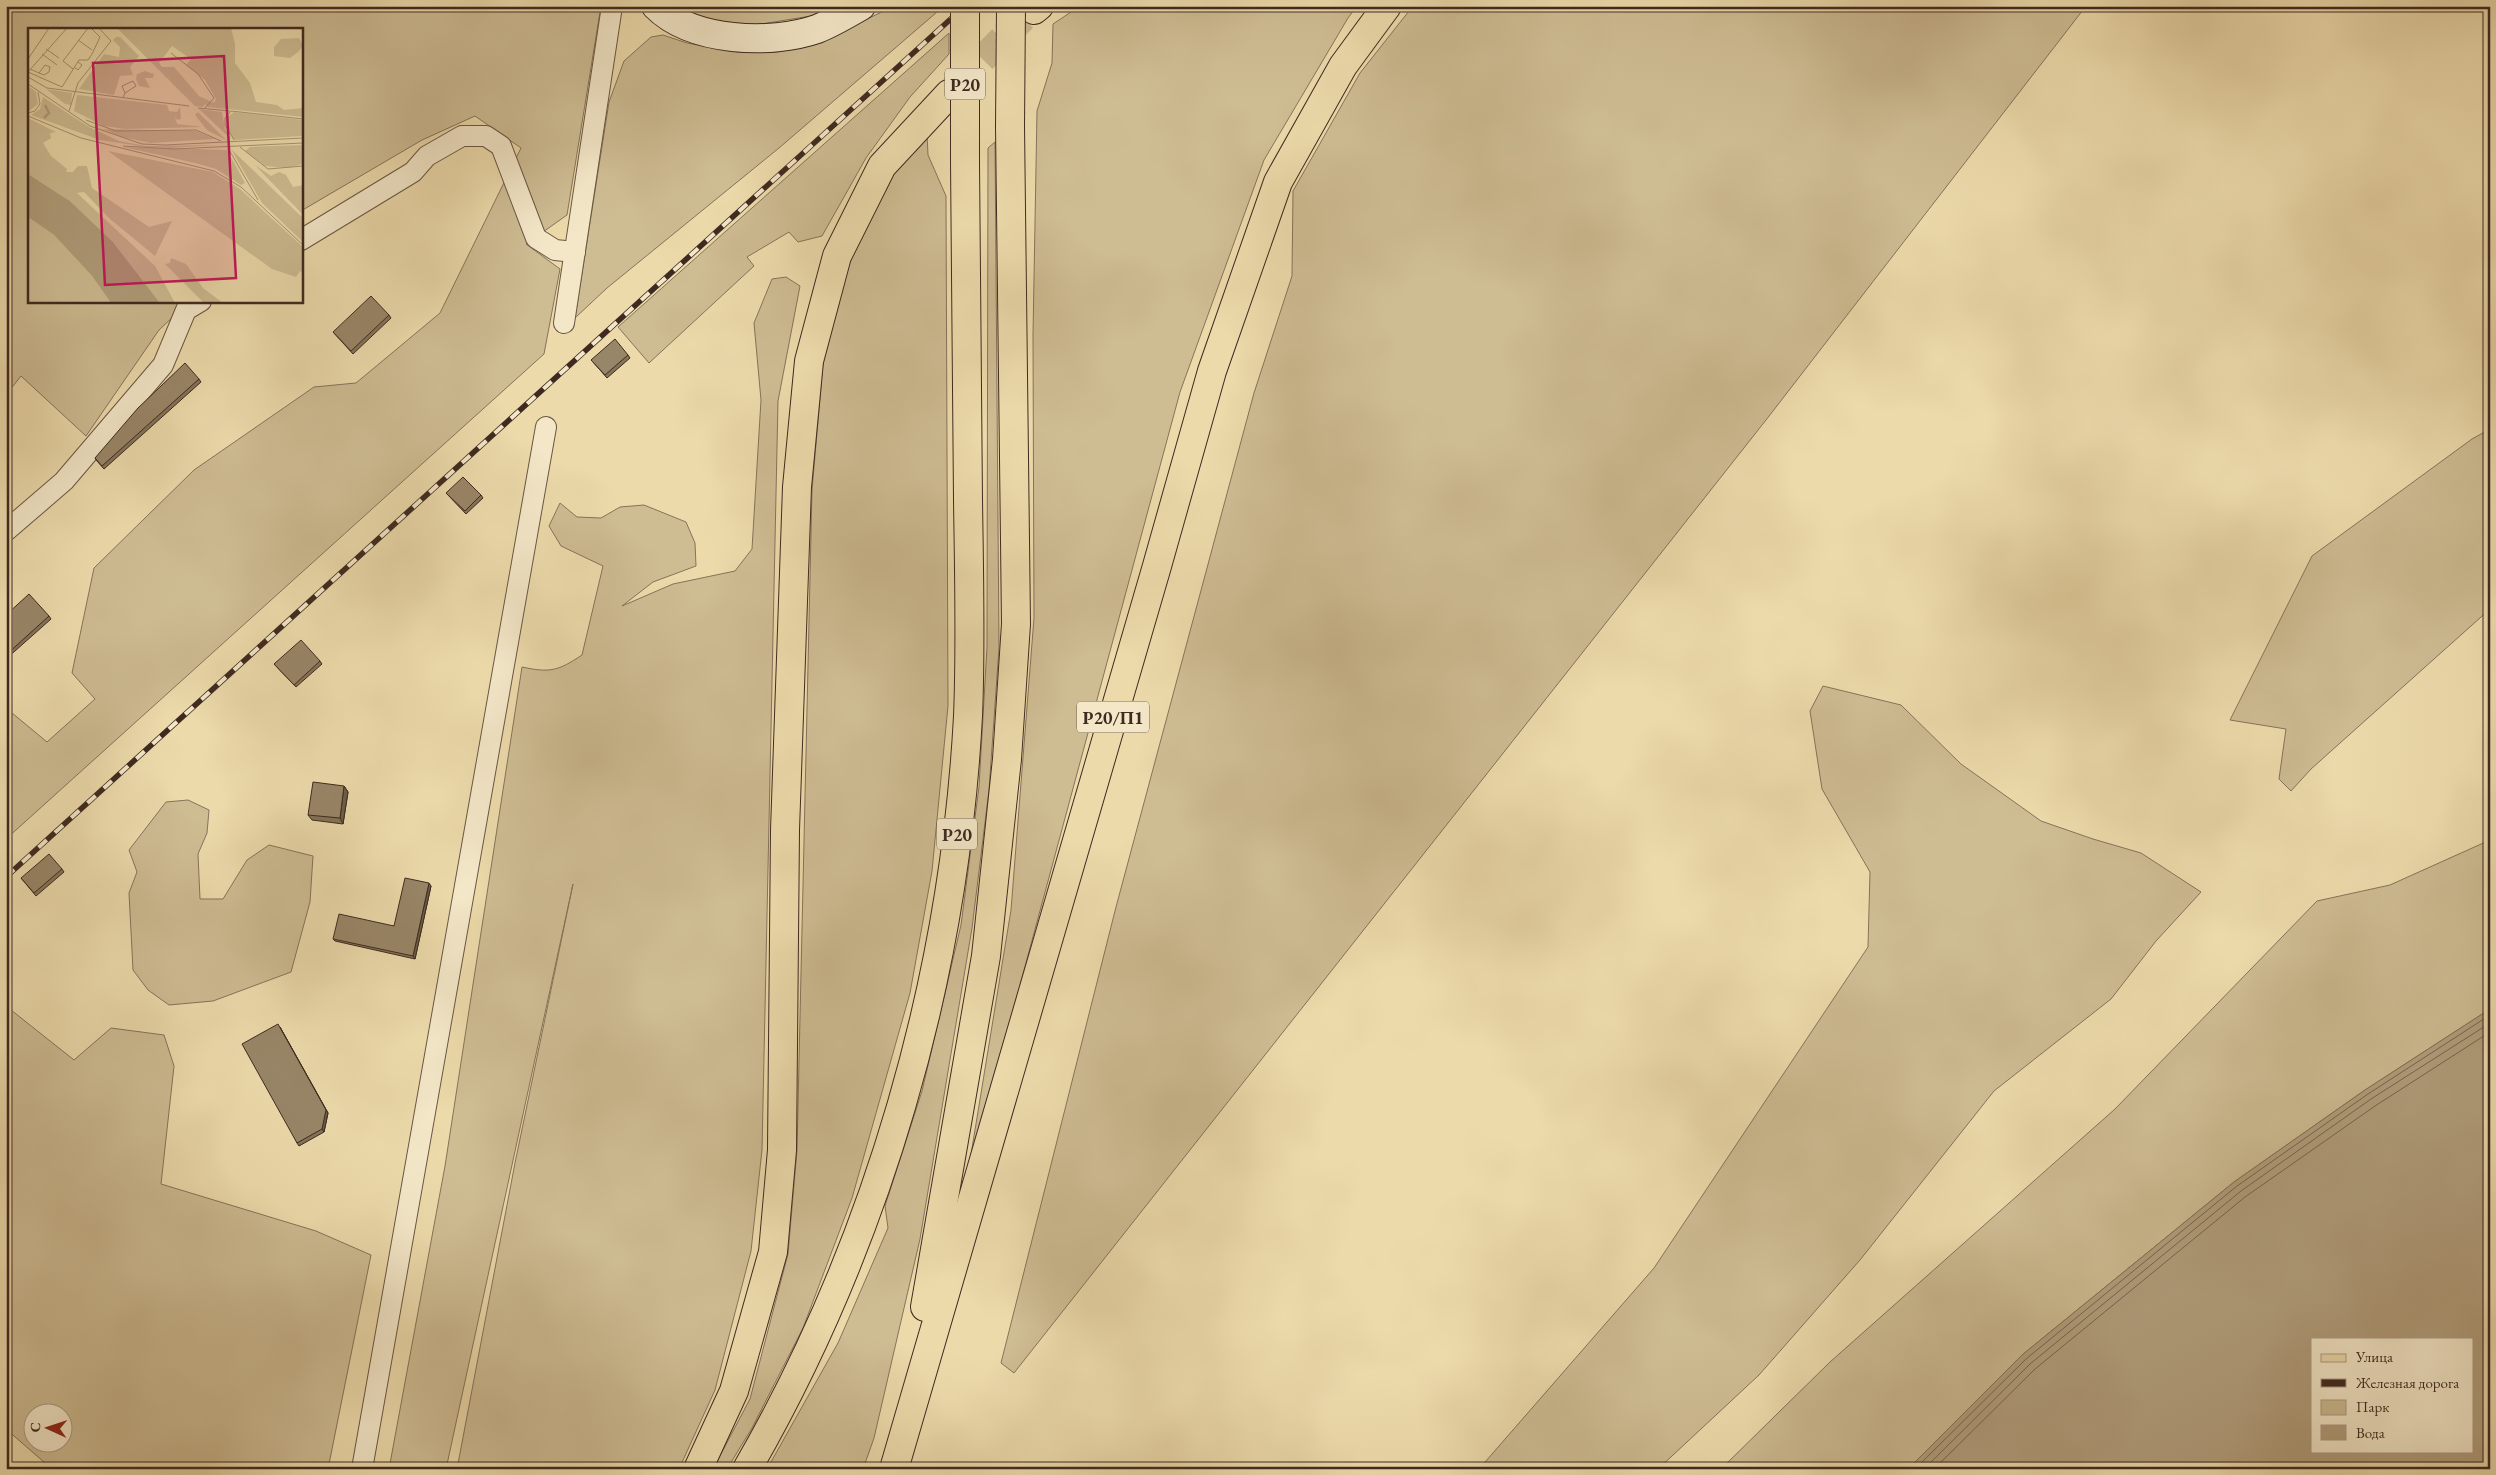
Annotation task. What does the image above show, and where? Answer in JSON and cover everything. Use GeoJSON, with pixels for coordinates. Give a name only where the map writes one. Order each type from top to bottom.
{"type":"FeatureCollection","features":[{"type":"Feature","properties":{"kind":"main road","name":"Р20"},"geometry":{"type":"LineString","coordinates":[[747,1469],[816,1333],[862,1223],[898,1115],[934,975],[954,857],[968,716],[969,597],[965,6]]}},
{"type":"Feature","properties":{"kind":"main road","name":"Р20/П1"},"geometry":{"type":"LineString","coordinates":[[896,1461],[1152,585],[1212,371],[1278,182],[1343,66],[1387,6]]}},
{"type":"Feature","properties":{"kind":"main road","name":"Р20"},"geometry":{"type":"LineString","coordinates":[[896,1461],[986,956],[1007,759],[1016,624],[1010,126],[1028,7]]}},
{"type":"Feature","properties":{"kind":"main road"},"geometry":{"type":"LineString","coordinates":[[698,1469],[734,1391],[773,1252],[782,1150],[785,830],[797,487],[809,361],[837,256],[882,166],[949,94]]}},
{"type":"Feature","properties":{"kind":"street"},"geometry":{"type":"LineString","coordinates":[[564,323],[612,6]]}},
{"type":"Feature","properties":{"kind":"street"},"geometry":{"type":"LineString","coordinates":[[656,6],[691,29],[739,38],[777,38],[816,29],[861,6]]}},
{"type":"Feature","properties":{"kind":"street"},"geometry":{"type":"LineString","coordinates":[[302,239],[413,172],[427,156],[462,136],[486,136],[501,146],[536,238],[554,250],[575,252]]}},
{"type":"Feature","properties":{"kind":"street"},"geometry":{"type":"LineString","coordinates":[[6,531],[64,481],[163,365],[186,310],[199,302]]}},
{"type":"Feature","properties":{"kind":"street"},"geometry":{"type":"LineString","coordinates":[[362,1469],[546,427]]}},
{"type":"Feature","properties":{"kind":"green space"},"geometry":{"type":"Polygon","coordinates":[[[6,6],[601,6],[567,215],[526,244],[560,269],[544,354],[6,839],[6,708],[47,742],[95,699],[72,673],[94,568],[194,470],[314,387],[356,383],[440,313],[521,148],[475,116],[422,140],[302,210],[302,28],[28,28],[28,302],[189,302],[159,330],[86,436],[21,376],[6,395],[6,6]]]}},
{"type":"Feature","properties":{"kind":"green space"},"geometry":{"type":"Polygon","coordinates":[[[676,6],[830,6],[811,16],[743,27],[696,19],[676,6]]]}},
{"type":"Feature","properties":{"kind":"green space"},"geometry":{"type":"Polygon","coordinates":[[[894,6],[944,6],[779,148],[607,288],[575,318],[609,102],[624,61],[651,37],[663,35],[687,43],[737,52],[777,52],[822,41],[894,6]]]}},
{"type":"Feature","properties":{"kind":"green space"},"geometry":{"type":"Polygon","coordinates":[[[1080,6],[1357,6],[1348,18],[1264,160],[1180,392],[966,1185],[1011,910],[1034,618],[1033,335],[1037,111],[1052,63],[1053,24],[1080,6]]]}},
{"type":"Feature","properties":{"kind":"green space"},"geometry":{"type":"Polygon","coordinates":[[[1413,6],[2086,6],[1766,420],[1014,1373],[1001,1363],[1116,907],[1254,393],[1292,276],[1293,191],[1360,73],[1413,6]]]}},
{"type":"Feature","properties":{"kind":"green space"},"geometry":{"type":"Polygon","coordinates":[[[949,33],[949,54],[910,97],[866,158],[822,236],[798,242],[789,232],[747,257],[754,266],[649,363],[618,327],[949,33]]]}},
{"type":"Feature","properties":{"kind":"green space"},"geometry":{"type":"Polygon","coordinates":[[[927,134],[928,155],[946,196],[948,706],[932,871],[910,993],[852,1198],[803,1328],[752,1428],[727,1469],[713,1469],[750,1399],[788,1254],[797,1150],[812,490],[823,364],[850,258],[889,174],[927,134]]]}},
{"type":"Feature","properties":{"kind":"green space"},"geometry":{"type":"Polygon","coordinates":[[[995,142],[999,648],[989,790],[972,928],[920,1239],[874,1438],[863,1469],[767,1469],[838,1343],[888,1228],[885,1206],[922,1091],[961,925],[979,787],[987,647],[988,148],[995,142]]]}},
{"type":"Feature","properties":{"kind":"green space"},"geometry":{"type":"Polygon","coordinates":[[[786,277],[800,286],[778,401],[762,1150],[751,1251],[715,1390],[679,1469],[457,1469],[515,1163],[573,884],[446,1469],[389,1469],[445,1166],[522,667],[540,670],[554,669],[582,655],[603,566],[561,546],[549,526],[560,503],[577,517],[601,518],[620,507],[644,505],[686,522],[695,543],[696,566],[653,582],[622,606],[673,584],[735,571],[752,549],[761,400],[754,323],[772,279],[786,277]]]}},
{"type":"Feature","properties":{"kind":"green space"},"geometry":{"type":"Polygon","coordinates":[[[2490,429],[2490,609],[2311,769],[2291,791],[2279,779],[2286,729],[2230,720],[2312,556],[2472,439],[2490,429]]]}},
{"type":"Feature","properties":{"kind":"green space"},"geometry":{"type":"Polygon","coordinates":[[[1823,686],[1901,705],[1961,764],[2041,821],[2141,853],[2201,892],[2156,941],[2111,999],[1994,1091],[1860,1260],[1759,1375],[1658,1469],[1479,1469],[1654,1268],[1868,947],[1870,872],[1822,789],[1810,711],[1823,686]]]}},
{"type":"Feature","properties":{"kind":"green space"},"geometry":{"type":"Polygon","coordinates":[[[188,800],[209,810],[207,833],[198,854],[200,899],[223,899],[247,860],[269,845],[313,856],[310,902],[291,972],[213,1001],[169,1005],[148,990],[133,970],[129,893],[137,872],[129,850],[166,802],[188,800]]]}},
{"type":"Feature","properties":{"kind":"green space"},"geometry":{"type":"Polygon","coordinates":[[[2490,840],[2490,1009],[2365,1090],[2234,1182],[2022,1355],[1908,1469],[1721,1469],[1830,1362],[2115,1109],[2317,901],[2390,885],[2490,840]]]}},
{"type":"Feature","properties":{"kind":"green space"},"geometry":{"type":"Polygon","coordinates":[[[6,1006],[74,1060],[111,1028],[164,1035],[174,1066],[161,1184],[316,1231],[371,1255],[328,1469],[52,1469],[32,1452],[72,1452],[72,1402],[22,1402],[22,1443],[6,1429],[6,1006]]]}},
{"type":"Feature","properties":{"kind":"water"},"geometry":{"type":"Polygon","coordinates":[[[2490,1009],[2490,1469],[1908,1469],[2022,1355],[2234,1182],[2365,1090],[2490,1009]]]}},
{"type":"Feature","properties":{"kind":"building"},"geometry":{"type":"Polygon","coordinates":[[[371,296],[389,315],[351,351],[333,332],[371,296]]]}},
{"type":"Feature","properties":{"kind":"building"},"geometry":{"type":"Polygon","coordinates":[[[615,339],[628,355],[605,375],[591,360],[615,339]]]}},
{"type":"Feature","properties":{"kind":"building"},"geometry":{"type":"Polygon","coordinates":[[[185,363],[199,379],[102,466],[95,458],[138,408],[185,363]]]}},
{"type":"Feature","properties":{"kind":"building"},"geometry":{"type":"Polygon","coordinates":[[[463,477],[481,495],[465,511],[446,493],[463,477]]]}},
{"type":"Feature","properties":{"kind":"building"},"geometry":{"type":"Polygon","coordinates":[[[29,594],[49,616],[6,655],[6,615],[29,594]]]}},
{"type":"Feature","properties":{"kind":"building"},"geometry":{"type":"Polygon","coordinates":[[[301,640],[320,661],[294,685],[274,664],[301,640]]]}},
{"type":"Feature","properties":{"kind":"building"},"geometry":{"type":"Polygon","coordinates":[[[313,782],[344,786],[340,818],[308,815],[313,782]]]}},
{"type":"Feature","properties":{"kind":"building"},"geometry":{"type":"Polygon","coordinates":[[[49,854],[62,869],[34,893],[21,878],[49,854]]]}},
{"type":"Feature","properties":{"kind":"building"},"geometry":{"type":"Polygon","coordinates":[[[405,878],[429,883],[413,956],[333,939],[339,914],[394,926],[405,878]]]}},
{"type":"Feature","properties":{"kind":"building"},"geometry":{"type":"Polygon","coordinates":[[[278,1024],[326,1110],[322,1129],[297,1143],[242,1044],[278,1024]]]}},
{"type":"Feature","properties":{"kind":"tunnel"},"geometry":{"type":"LineString","coordinates":[[953,89],[1023,18]]}},
{"type":"Feature","properties":{"kind":"railway"},"geometry":{"type":"LineString","coordinates":[[6,877],[965,6]]}}]}
